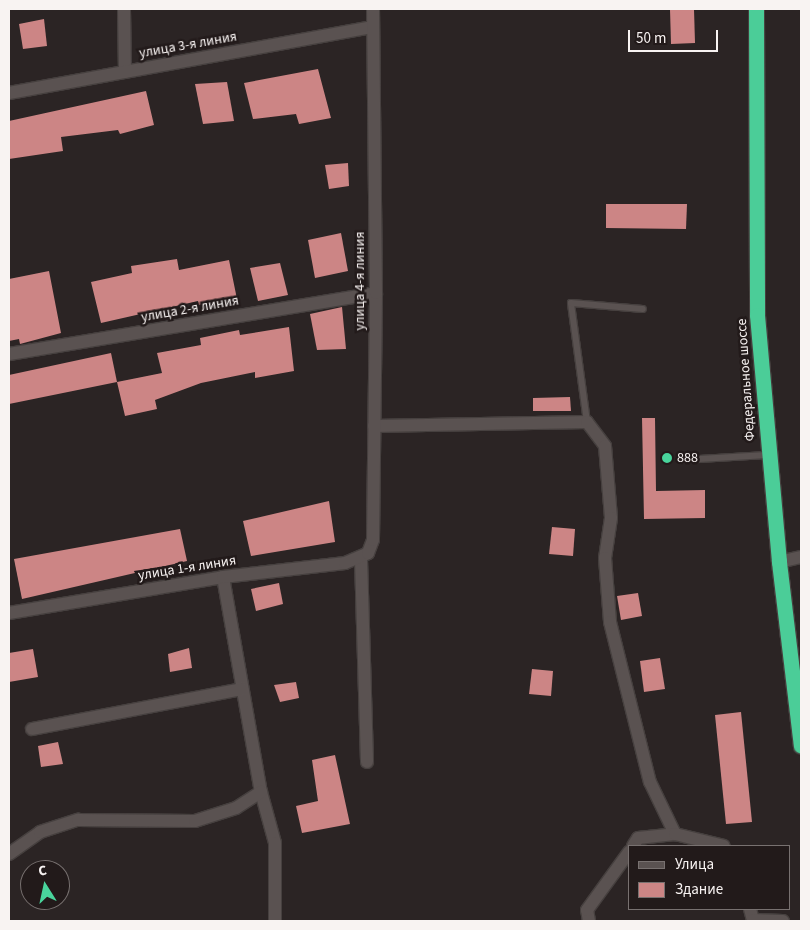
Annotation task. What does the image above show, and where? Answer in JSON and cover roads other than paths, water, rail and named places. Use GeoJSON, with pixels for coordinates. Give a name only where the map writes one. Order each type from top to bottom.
{"type":"FeatureCollection","features":[{"type":"Feature","properties":{"kind":"highway","name":"Федеральное шоссе"},"geometry":{"type":"LineString","coordinates":[[756,9],[757,315],[768,455],[801,746]]}},
{"type":"Feature","properties":{"kind":"street"},"geometry":{"type":"LineString","coordinates":[[124,9],[125,72]]}},
{"type":"Feature","properties":{"kind":"street","name":"улица 4-я линия"},"geometry":{"type":"LineString","coordinates":[[367,762],[364,556],[373,540],[376,293],[373,9]]}},
{"type":"Feature","properties":{"kind":"street","name":"улица 3-я линия"},"geometry":{"type":"LineString","coordinates":[[9,93],[373,27]]}},
{"type":"Feature","properties":{"kind":"street","name":"улица 2-я линия"},"geometry":{"type":"LineString","coordinates":[[9,354],[376,293]]}},
{"type":"Feature","properties":{"kind":"street"},"geometry":{"type":"LineString","coordinates":[[374,426],[587,422],[605,446],[611,518],[605,558],[610,622],[650,782],[675,834]]}},
{"type":"Feature","properties":{"kind":"street","name":"улица 1-я линия"},"geometry":{"type":"LineString","coordinates":[[9,613],[364,556]]}},
{"type":"Feature","properties":{"kind":"street"},"geometry":{"type":"LineString","coordinates":[[779,562],[801,557]]}},
{"type":"Feature","properties":{"kind":"street"},"geometry":{"type":"LineString","coordinates":[[224,577],[260,792],[276,843],[275,921]]}},
{"type":"Feature","properties":{"kind":"street"},"geometry":{"type":"LineString","coordinates":[[32,729],[242,689]]}},
{"type":"Feature","properties":{"kind":"street"},"geometry":{"type":"LineString","coordinates":[[9,854],[40,832],[78,820],[195,821],[236,808],[260,792]]}},
{"type":"Feature","properties":{"kind":"street"},"geometry":{"type":"LineString","coordinates":[[634,845],[638,838],[675,834],[720,845]]}},
{"type":"Feature","properties":{"kind":"street"},"geometry":{"type":"LineString","coordinates":[[589,921],[587,910],[628,853]]}},
{"type":"Feature","properties":{"kind":"street"},"geometry":{"type":"LineString","coordinates":[[750,910],[753,920],[783,921]]}},
{"type":"Feature","properties":{"kind":"lane"},"geometry":{"type":"LineString","coordinates":[[587,422],[571,303],[643,309]]}},
{"type":"Feature","properties":{"kind":"lane"},"geometry":{"type":"LineString","coordinates":[[681,460],[768,455]]}},
{"type":"Feature","properties":{"kind":"place","name":"888"},"geometry":{"type":"Point","coordinates":[667,458]}}]}
